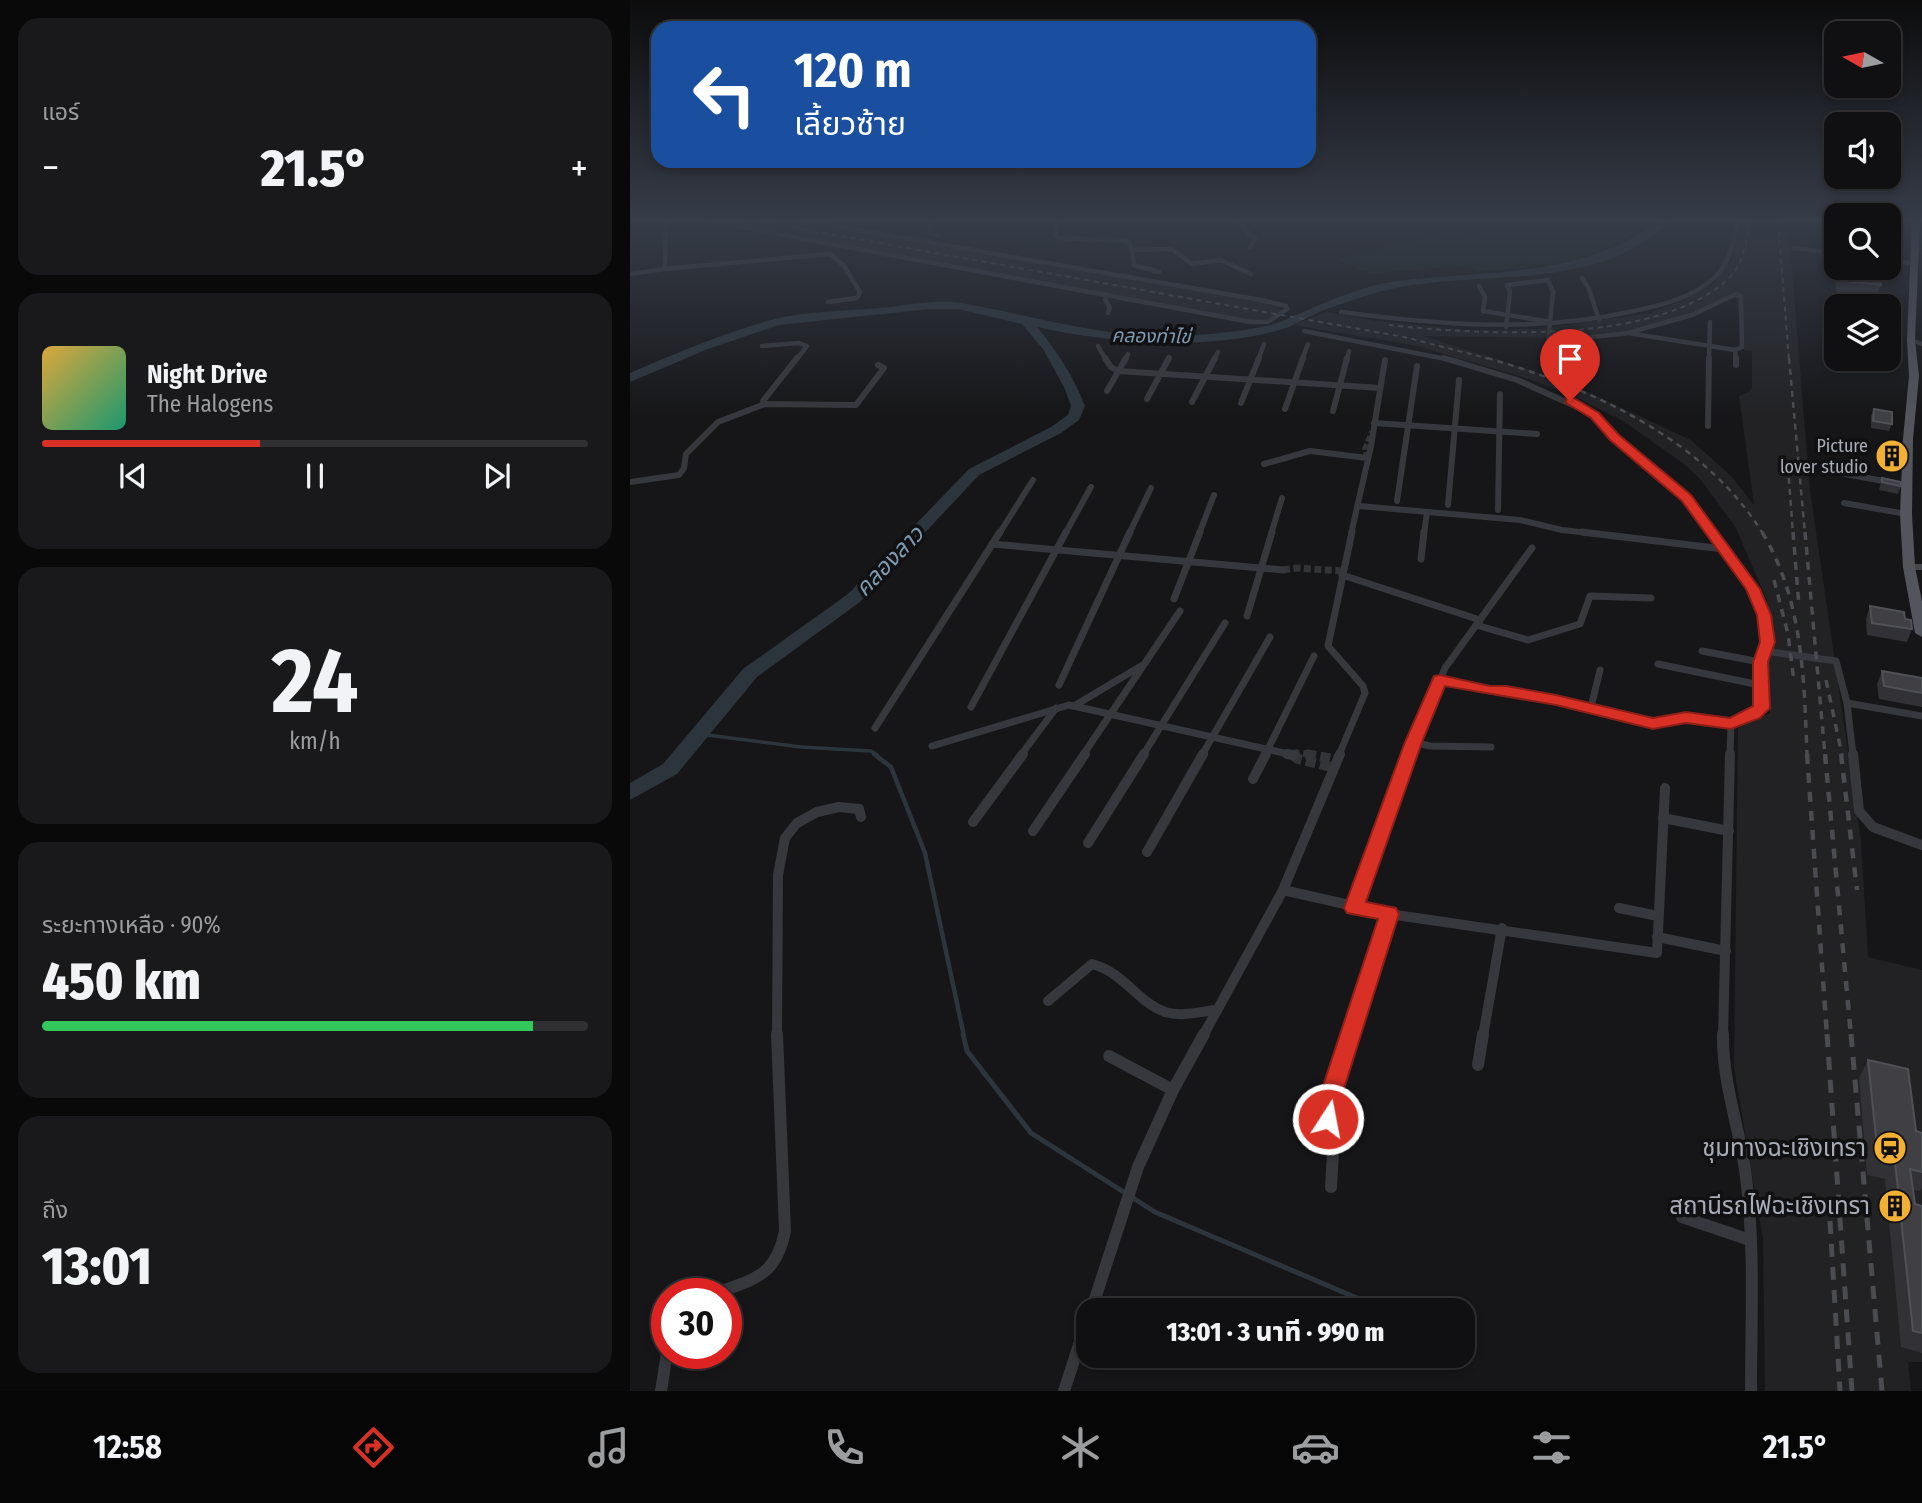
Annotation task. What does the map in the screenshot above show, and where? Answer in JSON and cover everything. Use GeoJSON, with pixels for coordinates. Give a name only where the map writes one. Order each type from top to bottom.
{"type":"FeatureCollection","features":[{"type":"Feature","properties":{"kind":"main road"},"geometry":{"type":"LineString","coordinates":[[1916,286],[1917,342],[1906,514],[1916,570],[1922,633]]}},
{"type":"Feature","properties":{"kind":"street"},"geometry":{"type":"LineString","coordinates":[[828,302],[857,298],[860,292],[856,286]]}},
{"type":"Feature","properties":{"kind":"street"},"geometry":{"type":"LineString","coordinates":[[1059,286],[1258,323],[1268,322],[1287,307],[1181,286]]}},
{"type":"Feature","properties":{"kind":"street"},"geometry":{"type":"LineString","coordinates":[[1479,286],[1485,297],[1482,310],[1550,324]]}},
{"type":"Feature","properties":{"kind":"street"},"geometry":{"type":"LineString","coordinates":[[1506,327],[1510,292],[1507,286]]}},
{"type":"Feature","properties":{"kind":"street"},"geometry":{"type":"LineString","coordinates":[[1550,286],[1553,292],[1548,342],[1549,347],[1560,351]]}},
{"type":"Feature","properties":{"kind":"street"},"geometry":{"type":"LineString","coordinates":[[1587,286],[1599,320]]}},
{"type":"Feature","properties":{"kind":"street"},"geometry":{"type":"LineString","coordinates":[[1341,312],[1429,324],[1506,327],[1550,324],[1599,320],[1662,304],[1702,286]]}},
{"type":"Feature","properties":{"kind":"street"},"geometry":{"type":"LineString","coordinates":[[1548,342],[1627,333],[1683,319],[1738,294],[1741,296],[1742,347],[1735,350],[1627,333]]}},
{"type":"Feature","properties":{"kind":"street"},"geometry":{"type":"LineString","coordinates":[[1108,295],[1105,299],[1110,308],[1108,313]]}},
{"type":"Feature","properties":{"kind":"street"},"geometry":{"type":"LineString","coordinates":[[1707,426],[1710,322]]}},
{"type":"Feature","properties":{"kind":"street"},"geometry":{"type":"LineString","coordinates":[[1304,331],[1415,351],[1488,369],[1584,408],[1595,415],[1614,438],[1686,498],[1753,589],[1764,615],[1767,642],[1760,662],[1762,708],[1755,715],[1731,724],[1686,718],[1653,723],[1591,707],[1440,680]]}},
{"type":"Feature","properties":{"kind":"street"},"geometry":{"type":"LineString","coordinates":[[762,346],[799,343],[807,346],[763,401],[765,404]]}},
{"type":"Feature","properties":{"kind":"street"},"geometry":{"type":"LineString","coordinates":[[1241,403],[1264,344]]}},
{"type":"Feature","properties":{"kind":"street"},"geometry":{"type":"LineString","coordinates":[[1285,409],[1308,344]]}},
{"type":"Feature","properties":{"kind":"street"},"geometry":{"type":"LineString","coordinates":[[1098,346],[1111,367],[1118,371],[1380,388]]}},
{"type":"Feature","properties":{"kind":"street"},"geometry":{"type":"LineString","coordinates":[[1735,350],[1736,365]]}},
{"type":"Feature","properties":{"kind":"street"},"geometry":{"type":"LineString","coordinates":[[1334,411],[1349,351]]}},
{"type":"Feature","properties":{"kind":"street"},"geometry":{"type":"LineString","coordinates":[[1192,402],[1217,352]]}},
{"type":"Feature","properties":{"kind":"street"},"geometry":{"type":"LineString","coordinates":[[1107,391],[1128,354]]}},
{"type":"Feature","properties":{"kind":"street"},"geometry":{"type":"LineString","coordinates":[[1147,399],[1170,357]]}},
{"type":"Feature","properties":{"kind":"street"},"geometry":{"type":"LineString","coordinates":[[1095,1298],[1138,1167],[1173,1090],[1283,890],[1365,692],[1359,679],[1328,646],[1367,458],[1373,444],[1372,432],[1385,360]]}},
{"type":"Feature","properties":{"kind":"street"},"geometry":{"type":"LineString","coordinates":[[630,482],[679,475],[684,468],[686,454],[714,423],[765,404],[852,406],[860,402],[884,368],[878,365]]}},
{"type":"Feature","properties":{"kind":"street"},"geometry":{"type":"LineString","coordinates":[[1397,501],[1417,366]]}},
{"type":"Feature","properties":{"kind":"street"},"geometry":{"type":"LineString","coordinates":[[1448,505],[1459,380]]}},
{"type":"Feature","properties":{"kind":"street"},"geometry":{"type":"LineString","coordinates":[[1498,510],[1500,394]]}},
{"type":"Feature","properties":{"kind":"street"},"geometry":{"type":"LineString","coordinates":[[1374,423],[1536,434]]}},
{"type":"Feature","properties":{"kind":"street"},"geometry":{"type":"LineString","coordinates":[[1264,464],[1310,451],[1367,458]]}},
{"type":"Feature","properties":{"kind":"street"},"geometry":{"type":"LineString","coordinates":[[1834,472],[1906,485]]}},
{"type":"Feature","properties":{"kind":"street"},"geometry":{"type":"LineString","coordinates":[[875,728],[1033,480]]}},
{"type":"Feature","properties":{"kind":"street"},"geometry":{"type":"LineString","coordinates":[[971,707],[1091,486]]}},
{"type":"Feature","properties":{"kind":"street"},"geometry":{"type":"LineString","coordinates":[[1059,685],[1151,488]]}},
{"type":"Feature","properties":{"kind":"street"},"geometry":{"type":"LineString","coordinates":[[1174,599],[1214,495]]}},
{"type":"Feature","properties":{"kind":"street"},"geometry":{"type":"LineString","coordinates":[[1247,616],[1282,498]]}},
{"type":"Feature","properties":{"kind":"street"},"geometry":{"type":"LineString","coordinates":[[1844,503],[1906,514]]}},
{"type":"Feature","properties":{"kind":"street"},"geometry":{"type":"LineString","coordinates":[[1359,506],[1520,520],[1562,530],[1723,549]]}},
{"type":"Feature","properties":{"kind":"street"},"geometry":{"type":"LineString","coordinates":[[1421,559],[1427,512]]}},
{"type":"Feature","properties":{"kind":"street"},"geometry":{"type":"LineString","coordinates":[[992,544],[1283,570]]}},
{"type":"Feature","properties":{"kind":"street"},"geometry":{"type":"LineString","coordinates":[[1354,908],[1413,742],[1440,680],[1532,548]]}},
{"type":"Feature","properties":{"kind":"street"},"geometry":{"type":"LineString","coordinates":[[1342,575],[1478,622],[1518,639],[1537,640],[1580,624],[1590,596],[1651,598]]}},
{"type":"Feature","properties":{"kind":"street"},"geometry":{"type":"LineString","coordinates":[[1033,831],[1180,611]]}},
{"type":"Feature","properties":{"kind":"street"},"geometry":{"type":"LineString","coordinates":[[1088,843],[1225,623]]}},
{"type":"Feature","properties":{"kind":"street"},"geometry":{"type":"LineString","coordinates":[[1147,852],[1269,638]]}},
{"type":"Feature","properties":{"kind":"street"},"geometry":{"type":"LineString","coordinates":[[1702,651],[1760,662]]}},
{"type":"Feature","properties":{"kind":"street"},"geometry":{"type":"LineString","coordinates":[[1764,651],[1836,661],[1847,704],[1859,811],[1873,827],[1922,845]]}},
{"type":"Feature","properties":{"kind":"street"},"geometry":{"type":"LineString","coordinates":[[1253,779],[1314,656]]}},
{"type":"Feature","properties":{"kind":"street"},"geometry":{"type":"LineString","coordinates":[[1074,706],[1144,664]]}},
{"type":"Feature","properties":{"kind":"street"},"geometry":{"type":"LineString","coordinates":[[1658,664],[1760,685]]}},
{"type":"Feature","properties":{"kind":"street"},"geometry":{"type":"LineString","coordinates":[[1591,707],[1600,670]]}},
{"type":"Feature","properties":{"kind":"street"},"geometry":{"type":"LineString","coordinates":[[1847,704],[1922,716]]}},
{"type":"Feature","properties":{"kind":"street"},"geometry":{"type":"LineString","coordinates":[[932,746],[1057,706],[1074,706],[1293,755]]}},
{"type":"Feature","properties":{"kind":"street"},"geometry":{"type":"LineString","coordinates":[[973,822],[1057,706]]}},
{"type":"Feature","properties":{"kind":"street"},"geometry":{"type":"LineString","coordinates":[[1731,724],[1724,1069],[1746,1175],[1751,1240],[1751,1391]]}},
{"type":"Feature","properties":{"kind":"street"},"geometry":{"type":"LineString","coordinates":[[1413,742],[1430,746],[1492,747]]}},
{"type":"Feature","properties":{"kind":"street"},"geometry":{"type":"LineString","coordinates":[[1283,890],[1389,914],[1502,928],[1657,953],[1665,788]]}},
{"type":"Feature","properties":{"kind":"street"},"geometry":{"type":"LineString","coordinates":[[742,1283],[763,1275],[775,1266],[782,1250],[785,1231],[777,934],[781,852],[785,836],[794,825],[824,810],[852,807],[859,809],[862,817]]}},
{"type":"Feature","properties":{"kind":"street"},"geometry":{"type":"LineString","coordinates":[[1663,818],[1728,831]]}},
{"type":"Feature","properties":{"kind":"street"},"geometry":{"type":"LineString","coordinates":[[1619,908],[1658,916]]}},
{"type":"Feature","properties":{"kind":"street"},"geometry":{"type":"LineString","coordinates":[[1331,1187],[1333,1152],[1328,1106],[1389,914]]}},
{"type":"Feature","properties":{"kind":"street"},"geometry":{"type":"LineString","coordinates":[[1478,1065],[1502,928]]}},
{"type":"Feature","properties":{"kind":"street"},"geometry":{"type":"LineString","coordinates":[[1657,937],[1726,951]]}},
{"type":"Feature","properties":{"kind":"street"},"geometry":{"type":"LineString","coordinates":[[1048,1001],[1092,964],[1108,969],[1129,982],[1168,1013],[1215,1010]]}},
{"type":"Feature","properties":{"kind":"street"},"geometry":{"type":"LineString","coordinates":[[1110,1056],[1173,1090]]}},
{"type":"Feature","properties":{"kind":"street"},"geometry":{"type":"LineString","coordinates":[[1682,1217],[1751,1240]]}},
{"type":"Feature","properties":{"kind":"street"},"geometry":{"type":"LineString","coordinates":[[1064,1391],[1076,1356]]}},
{"type":"Feature","properties":{"kind":"street"},"geometry":{"type":"LineString","coordinates":[[661,1391],[664,1369]]}},
{"type":"Feature","properties":{"kind":"shaded area"},"geometry":{"type":"Polygon","coordinates":[[[1065,286],[1172,286],[1277,305],[1282,311],[1267,320],[1248,320],[1065,286]]]}},
{"type":"Feature","properties":{"kind":"shaded area"},"geometry":{"type":"Polygon","coordinates":[[[1709,286],[1793,286],[1810,490],[1861,841],[1868,957],[1922,970],[1922,1362],[1908,1362],[1911,1391],[1765,1391],[1763,1239],[1734,1068],[1738,728],[1770,713],[1767,601],[1736,528],[1701,480],[1684,464],[1623,421],[1572,395],[1523,377],[1417,346],[1294,325],[1326,312],[1376,321],[1472,330],[1539,329],[1650,313],[1685,300],[1709,286]],[[1735,292],[1679,319],[1629,330],[1568,338],[1423,336],[1562,380],[1691,440],[1732,477],[1754,505],[1739,396],[1749,392],[1752,387],[1752,351],[1744,350],[1735,292]]]}},
{"type":"Feature","properties":{"kind":"building"},"geometry":{"type":"Polygon","coordinates":[[[1874,409],[1892,412],[1892,424],[1873,421],[1874,409]]]}},
{"type":"Feature","properties":{"kind":"building"},"geometry":{"type":"Polygon","coordinates":[[[1887,442],[1903,444],[1902,454],[1886,451],[1887,442]]]}},
{"type":"Feature","properties":{"kind":"building"},"geometry":{"type":"Polygon","coordinates":[[[1882,478],[1901,482],[1901,486],[1882,482],[1882,478]]]}},
{"type":"Feature","properties":{"kind":"building"},"geometry":{"type":"Polygon","coordinates":[[[1870,606],[1904,612],[1905,619],[1911,620],[1912,629],[1872,623],[1870,606]]]}},
{"type":"Feature","properties":{"kind":"building"},"geometry":{"type":"Polygon","coordinates":[[[1882,671],[1922,678],[1922,693],[1884,686],[1882,671]]]}},
{"type":"Feature","properties":{"kind":"building"},"geometry":{"type":"Polygon","coordinates":[[[1868,1060],[1908,1069],[1916,1131],[1922,1133],[1922,1172],[1910,1169],[1915,1204],[1922,1206],[1922,1333],[1913,1331],[1895,1162],[1878,1157],[1868,1060]]]}},
{"type":"Feature","properties":{"kind":"waterway","name":"คลองท่าไข่"},"geometry":{"type":"LineString","coordinates":[[1026,321],[1108,336],[1172,340],[1247,332],[1283,325],[1314,310],[1391,286]]}},
{"type":"Feature","properties":{"kind":"waterway","name":"คลองท่าไข่"},"geometry":{"type":"LineString","coordinates":[[630,378],[704,346],[778,322],[930,306],[958,306],[1026,321]]}},
{"type":"Feature","properties":{"kind":"waterway","name":"คลองลาว"},"geometry":{"type":"LineString","coordinates":[[630,793],[670,769],[750,673],[854,598],[974,472],[1056,430],[1074,417],[1078,406],[1072,389],[1048,348],[1026,321]]}},
{"type":"Feature","properties":{"kind":"waterway"},"geometry":{"type":"LineString","coordinates":[[699,734],[801,747],[871,751],[877,755]]}},
{"type":"Feature","properties":{"kind":"waterway"},"geometry":{"type":"LineString","coordinates":[[874,754],[891,767],[925,853],[964,1036]]}},
{"type":"Feature","properties":{"kind":"waterway"},"geometry":{"type":"LineString","coordinates":[[963,1034],[967,1051],[1031,1133],[1155,1212],[1357,1298]]}},
{"type":"Feature","properties":{"kind":"tunnel"},"geometry":{"type":"LineString","coordinates":[[1367,458],[1365,449],[1372,432]]}},
{"type":"Feature","properties":{"kind":"tunnel"},"geometry":{"type":"LineString","coordinates":[[1283,570],[1297,568],[1342,571]]}},
{"type":"Feature","properties":{"kind":"tunnel"},"geometry":{"type":"LineString","coordinates":[[1293,755],[1299,754]]}},
{"type":"Feature","properties":{"kind":"tunnel"},"geometry":{"type":"LineString","coordinates":[[1306,754],[1338,760]]}},
{"type":"Feature","properties":{"kind":"tunnel"},"geometry":{"type":"LineString","coordinates":[[1293,755],[1298,759],[1336,768]]}},
{"type":"Feature","properties":{"kind":"tunnel"},"geometry":{"type":"LineString","coordinates":[[1293,755],[1315,755]]}},
{"type":"Feature","properties":{"kind":"railway"},"geometry":{"type":"LineString","coordinates":[[1119,286],[1404,337],[1491,359]]}},
{"type":"Feature","properties":{"kind":"railway"},"geometry":{"type":"LineString","coordinates":[[1389,325],[1519,332],[1616,325],[1661,315],[1700,299],[1718,286]]}},
{"type":"Feature","properties":{"kind":"railway"},"geometry":{"type":"LineString","coordinates":[[1783,286],[1789,360]]}},
{"type":"Feature","properties":{"kind":"railway"},"geometry":{"type":"LineString","coordinates":[[1487,358],[1491,359]]}},
{"type":"Feature","properties":{"kind":"railway"},"geometry":{"type":"LineString","coordinates":[[1789,358],[1805,534]]}},
{"type":"Feature","properties":{"kind":"railway"},"geometry":{"type":"LineString","coordinates":[[1491,359],[1566,385],[1605,402],[1678,445],[1710,471],[1739,501],[1763,534]]}},
{"type":"Feature","properties":{"kind":"railway"},"geometry":{"type":"LineString","coordinates":[[1788,467],[1793,534]]}},
{"type":"Feature","properties":{"kind":"railway"},"geometry":{"type":"LineString","coordinates":[[1762,532],[1786,585],[1799,640],[1807,755]]}},
{"type":"Feature","properties":{"kind":"railway"},"geometry":{"type":"LineString","coordinates":[[1793,532],[1799,606]]}},
{"type":"Feature","properties":{"kind":"railway"},"geometry":{"type":"LineString","coordinates":[[1805,532],[1825,755]]}},
{"type":"Feature","properties":{"kind":"railway"},"geometry":{"type":"LineString","coordinates":[[1774,580],[1788,634],[1794,682]]}},
{"type":"Feature","properties":{"kind":"railway"},"geometry":{"type":"LineString","coordinates":[[1826,680],[1842,755]]}},
{"type":"Feature","properties":{"kind":"railway"},"geometry":{"type":"LineString","coordinates":[[1807,754],[1827,1036]]}},
{"type":"Feature","properties":{"kind":"railway"},"geometry":{"type":"LineString","coordinates":[[1825,754],[1851,1036]]}},
{"type":"Feature","properties":{"kind":"railway"},"geometry":{"type":"LineString","coordinates":[[1841,754],[1857,890]]}},
{"type":"Feature","properties":{"kind":"railway"},"geometry":{"type":"LineString","coordinates":[[1827,1034],[1852,1391]]}},
{"type":"Feature","properties":{"kind":"railway"},"geometry":{"type":"LineString","coordinates":[[1851,1034],[1882,1391]]}},
{"type":"Feature","properties":{"kind":"railway"},"geometry":{"type":"LineString","coordinates":[[1830,1221],[1840,1391]]}},
{"type":"Feature","properties":{"kind":"place","name":"Picture lover studio"},"geometry":{"type":"Point","coordinates":[1892,456]}},
{"type":"Feature","properties":{"kind":"place","name":"ชุมทางฉะเชิงเทรา"},"geometry":{"type":"Point","coordinates":[1890,1148]}},
{"type":"Feature","properties":{"kind":"place","name":"สถานีรถไฟฉะเชิงเทรา"},"geometry":{"type":"Point","coordinates":[1895,1206]}},
{"type":"Feature","properties":{"kind":"route"},"geometry":{"type":"LineString","coordinates":[[1328,1119],[1331,1095],[1389,914],[1354,908],[1413,742],[1440,680],[1591,707],[1653,723],[1686,718],[1731,724],[1755,715],[1762,708],[1760,662],[1767,642],[1764,615],[1753,589],[1686,498],[1614,438],[1595,415],[1570,401]]}}]}
